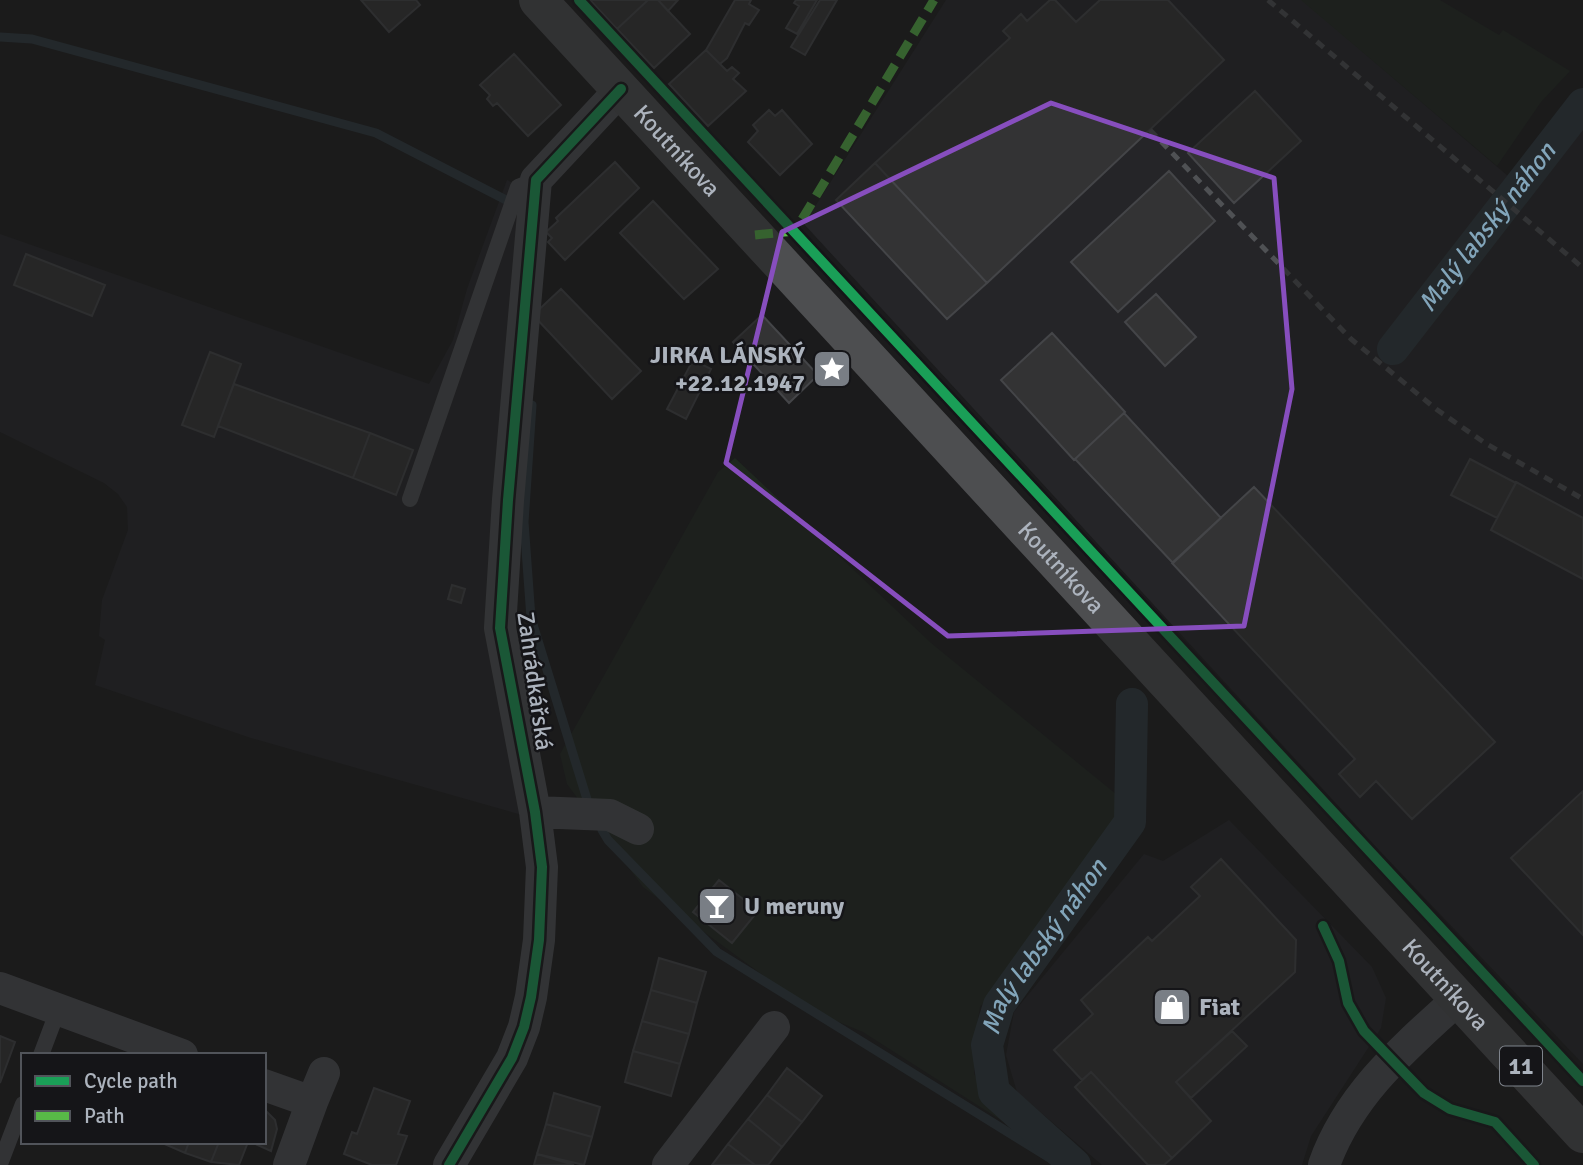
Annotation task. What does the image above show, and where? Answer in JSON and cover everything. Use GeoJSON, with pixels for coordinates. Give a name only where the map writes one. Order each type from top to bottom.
{"type":"FeatureCollection","features":[{"type":"Feature","properties":{"kind":"main road","name":"Koutníkova"},"geometry":{"type":"LineString","coordinates":[[538,0],[1583,1134]]}},
{"type":"Feature","properties":{"kind":"street"},"geometry":{"type":"LineString","coordinates":[[536,180],[621,89]]}},
{"type":"Feature","properties":{"kind":"street","name":"Zahrádkářská"},"geometry":{"type":"LineString","coordinates":[[449,1165],[512,1058],[524,1027],[535,972],[541,905],[542,867],[535,812],[500,628],[508,500],[536,180]]}},
{"type":"Feature","properties":{"kind":"street"},"geometry":{"type":"LineString","coordinates":[[535,812],[610,815],[638,829]]}},
{"type":"Feature","properties":{"kind":"street"},"geometry":{"type":"LineString","coordinates":[[0,988],[176,1053]]}},
{"type":"Feature","properties":{"kind":"street"},"geometry":{"type":"LineString","coordinates":[[1324,1165],[1338,1131],[1362,1095],[1392,1060],[1459,998]]}},
{"type":"Feature","properties":{"kind":"street"},"geometry":{"type":"LineString","coordinates":[[668,1165],[774,1027]]}},
{"type":"Feature","properties":{"kind":"street"},"geometry":{"type":"LineString","coordinates":[[289,1165],[324,1073]]}},
{"type":"Feature","properties":{"kind":"street"},"geometry":{"type":"LineString","coordinates":[[266,1086],[312,1102]]}},
{"type":"Feature","properties":{"kind":"lane"},"geometry":{"type":"LineString","coordinates":[[410,499],[519,187],[536,180]]}},
{"type":"Feature","properties":{"kind":"lane"},"geometry":{"type":"LineString","coordinates":[[42,1053],[58,1010]]}},
{"type":"Feature","properties":{"kind":"lane"},"geometry":{"type":"LineString","coordinates":[[0,1164],[21,1109]]}},
{"type":"Feature","properties":{"kind":"highlighted area"},"geometry":{"type":"Polygon","coordinates":[[[1051,103],[1274,178],[1292,389],[1244,626],[948,636],[726,463],[782,232],[1051,103]]]}},
{"type":"Feature","properties":{"kind":"shaded area"},"geometry":{"type":"Polygon","coordinates":[[[946,0],[1302,0],[1530,195],[1555,136],[1583,109],[1583,1064],[1378,849],[804,224],[946,0]]]}},
{"type":"Feature","properties":{"kind":"shaded area"},"geometry":{"type":"Polygon","coordinates":[[[1301,0],[1440,0],[1499,35],[1503,30],[1570,71],[1541,102],[1497,166],[1301,0]]]}},
{"type":"Feature","properties":{"kind":"shaded area"},"geometry":{"type":"Polygon","coordinates":[[[507,180],[528,191],[487,626],[522,815],[251,738],[95,685],[105,640],[99,636],[102,600],[128,530],[127,507],[118,494],[104,483],[0,432],[0,234],[429,384],[453,340],[467,289],[507,180]]]}},
{"type":"Feature","properties":{"kind":"shaded area"},"geometry":{"type":"Polygon","coordinates":[[[735,458],[931,643],[1122,799],[1113,832],[980,1007],[974,1043],[974,1074],[1007,1124],[863,1032],[810,1010],[643,887],[567,784],[560,754],[718,472],[735,458]]]}},
{"type":"Feature","properties":{"kind":"shaded area"},"geometry":{"type":"Polygon","coordinates":[[[1229,820],[1372,967],[1386,998],[1381,1028],[1311,1136],[1302,1165],[1102,1165],[1017,1092],[1006,1055],[1014,1012],[1144,854],[1163,861],[1229,820]]]}},
{"type":"Feature","properties":{"kind":"building"},"geometry":{"type":"Polygon","coordinates":[[[361,0],[416,0],[420,5],[389,32],[361,0]]]}},
{"type":"Feature","properties":{"kind":"building"},"geometry":{"type":"Polygon","coordinates":[[[590,0],[648,0],[617,29],[590,0]]]}},
{"type":"Feature","properties":{"kind":"building"},"geometry":{"type":"Polygon","coordinates":[[[648,0],[658,0],[690,34],[654,68],[617,29],[648,0]]]}},
{"type":"Feature","properties":{"kind":"building"},"geometry":{"type":"Polygon","coordinates":[[[658,0],[678,0],[668,11],[658,0]]]}},
{"type":"Feature","properties":{"kind":"building"},"geometry":{"type":"Polygon","coordinates":[[[735,0],[751,0],[749,4],[759,10],[749,25],[745,23],[727,58],[720,64],[706,50],[735,0]]]}},
{"type":"Feature","properties":{"kind":"building"},"geometry":{"type":"Polygon","coordinates":[[[796,0],[817,0],[797,34],[786,28],[799,6],[794,3],[796,0]]]}},
{"type":"Feature","properties":{"kind":"building"},"geometry":{"type":"Polygon","coordinates":[[[820,0],[837,0],[805,55],[791,47],[820,0]]]}},
{"type":"Feature","properties":{"kind":"building"},"geometry":{"type":"Polygon","coordinates":[[[1050,0],[1055,0],[1076,22],[1100,0],[1168,0],[1224,60],[987,283],[875,163],[1010,38],[1003,31],[1021,14],[1027,21],[1050,0]]]}},
{"type":"Feature","properties":{"kind":"building"},"geometry":{"type":"Polygon","coordinates":[[[706,50],[727,71],[732,67],[739,73],[733,79],[746,91],[708,126],[669,84],[706,50]]]}},
{"type":"Feature","properties":{"kind":"building"},"geometry":{"type":"Polygon","coordinates":[[[514,54],[561,105],[528,136],[497,103],[493,106],[487,99],[490,95],[480,85],[514,54]]]}},
{"type":"Feature","properties":{"kind":"building"},"geometry":{"type":"Polygon","coordinates":[[[1255,91],[1301,141],[1234,203],[1188,153],[1255,91]]]}},
{"type":"Feature","properties":{"kind":"building"},"geometry":{"type":"Polygon","coordinates":[[[769,110],[775,116],[782,110],[812,144],[780,175],[748,142],[758,131],[753,125],[769,110]]]}},
{"type":"Feature","properties":{"kind":"building"},"geometry":{"type":"Polygon","coordinates":[[[615,162],[639,188],[565,260],[548,242],[552,238],[546,232],[558,221],[556,218],[615,162]]]}},
{"type":"Feature","properties":{"kind":"building"},"geometry":{"type":"Polygon","coordinates":[[[875,163],[987,283],[947,319],[836,200],[875,163]]]}},
{"type":"Feature","properties":{"kind":"building"},"geometry":{"type":"Polygon","coordinates":[[[1169,171],[1215,221],[1118,312],[1071,262],[1169,171]]]}},
{"type":"Feature","properties":{"kind":"building"},"geometry":{"type":"Polygon","coordinates":[[[653,201],[718,269],[684,299],[620,233],[653,201]]]}},
{"type":"Feature","properties":{"kind":"building"},"geometry":{"type":"Polygon","coordinates":[[[26,254],[105,285],[92,316],[14,285],[26,254]]]}},
{"type":"Feature","properties":{"kind":"building"},"geometry":{"type":"Polygon","coordinates":[[[561,289],[641,371],[612,399],[533,315],[561,289]]]}},
{"type":"Feature","properties":{"kind":"building"},"geometry":{"type":"Polygon","coordinates":[[[1156,294],[1196,337],[1165,366],[1125,322],[1156,294]]]}},
{"type":"Feature","properties":{"kind":"building"},"geometry":{"type":"Polygon","coordinates":[[[762,315],[818,375],[789,403],[733,342],[762,315]]]}},
{"type":"Feature","properties":{"kind":"building"},"geometry":{"type":"Polygon","coordinates":[[[1052,333],[1125,412],[1074,460],[1001,380],[1052,333]]]}},
{"type":"Feature","properties":{"kind":"building"},"geometry":{"type":"Polygon","coordinates":[[[210,352],[241,364],[214,437],[182,425],[210,352]]]}},
{"type":"Feature","properties":{"kind":"building"},"geometry":{"type":"Polygon","coordinates":[[[693,360],[711,369],[686,419],[667,409],[693,360]]]}},
{"type":"Feature","properties":{"kind":"building"},"geometry":{"type":"Polygon","coordinates":[[[234,384],[370,433],[353,478],[218,426],[234,384]]]}},
{"type":"Feature","properties":{"kind":"building"},"geometry":{"type":"Polygon","coordinates":[[[1124,413],[1221,518],[1173,563],[1075,459],[1124,413]]]}},
{"type":"Feature","properties":{"kind":"building"},"geometry":{"type":"Polygon","coordinates":[[[370,433],[413,450],[396,495],[353,478],[370,433]]]}},
{"type":"Feature","properties":{"kind":"building"},"geometry":{"type":"Polygon","coordinates":[[[1470,459],[1516,483],[1497,518],[1451,495],[1470,459]]]}},
{"type":"Feature","properties":{"kind":"building"},"geometry":{"type":"Polygon","coordinates":[[[1516,482],[1583,518],[1583,579],[1491,530],[1516,482]]]}},
{"type":"Feature","properties":{"kind":"building"},"geometry":{"type":"Polygon","coordinates":[[[1254,487],[1495,742],[1412,819],[1376,781],[1360,797],[1339,774],[1355,759],[1172,563],[1254,487]]]}},
{"type":"Feature","properties":{"kind":"building"},"geometry":{"type":"Polygon","coordinates":[[[452,585],[465,589],[461,603],[448,599],[452,585]]]}},
{"type":"Feature","properties":{"kind":"building"},"geometry":{"type":"Polygon","coordinates":[[[1583,791],[1583,935],[1511,858],[1583,791]]]}},
{"type":"Feature","properties":{"kind":"building","name":"Fiat"},"geometry":{"type":"Polygon","coordinates":[[[1221,859],[1296,940],[1295,972],[1176,1082],[1211,1121],[1172,1158],[1091,1072],[1082,1080],[1054,1050],[1093,1014],[1081,1000],[1148,937],[1152,941],[1200,896],[1191,887],[1221,859]]]}},
{"type":"Feature","properties":{"kind":"building"},"geometry":{"type":"Polygon","coordinates":[[[719,880],[758,911],[732,943],[693,912],[719,880]]]}},
{"type":"Feature","properties":{"kind":"building"},"geometry":{"type":"Polygon","coordinates":[[[659,958],[706,972],[697,1003],[651,990],[659,958]]]}},
{"type":"Feature","properties":{"kind":"building"},"geometry":{"type":"Polygon","coordinates":[[[651,990],[697,1003],[689,1034],[642,1021],[651,990]]]}},
{"type":"Feature","properties":{"kind":"building"},"geometry":{"type":"Polygon","coordinates":[[[642,1021],[689,1034],[680,1064],[633,1051],[642,1021]]]}},
{"type":"Feature","properties":{"kind":"building"},"geometry":{"type":"Polygon","coordinates":[[[1232,1031],[1247,1046],[1191,1098],[1176,1082],[1232,1031]]]}},
{"type":"Feature","properties":{"kind":"building"},"geometry":{"type":"Polygon","coordinates":[[[0,1036],[15,1042],[0,1083],[0,1036]]]}},
{"type":"Feature","properties":{"kind":"building"},"geometry":{"type":"Polygon","coordinates":[[[633,1051],[680,1064],[671,1096],[625,1082],[633,1051]]]}},
{"type":"Feature","properties":{"kind":"building"},"geometry":{"type":"Polygon","coordinates":[[[787,1068],[822,1096],[802,1122],[767,1095],[787,1068]]]}},
{"type":"Feature","properties":{"kind":"building"},"geometry":{"type":"Polygon","coordinates":[[[1091,1072],[1172,1158],[1164,1165],[1148,1165],[1075,1087],[1091,1072]]]}},
{"type":"Feature","properties":{"kind":"building"},"geometry":{"type":"Polygon","coordinates":[[[374,1088],[410,1101],[398,1134],[407,1136],[396,1165],[372,1165],[344,1154],[352,1132],[357,1134],[374,1088]]]}},
{"type":"Feature","properties":{"kind":"building"},"geometry":{"type":"Polygon","coordinates":[[[554,1093],[600,1107],[592,1137],[546,1124],[554,1093]]]}},
{"type":"Feature","properties":{"kind":"building"},"geometry":{"type":"Polygon","coordinates":[[[767,1095],[802,1122],[782,1147],[748,1119],[767,1095]]]}},
{"type":"Feature","properties":{"kind":"building"},"geometry":{"type":"Polygon","coordinates":[[[266,1111],[275,1120],[277,1129],[271,1151],[255,1144],[266,1144],[266,1111]]]}},
{"type":"Feature","properties":{"kind":"building"},"geometry":{"type":"Polygon","coordinates":[[[748,1119],[782,1147],[768,1165],[755,1165],[728,1144],[748,1119]]]}},
{"type":"Feature","properties":{"kind":"building"},"geometry":{"type":"Polygon","coordinates":[[[546,1124],[592,1137],[584,1165],[537,1154],[546,1124]]]}},
{"type":"Feature","properties":{"kind":"building"},"geometry":{"type":"Polygon","coordinates":[[[165,1144],[188,1144],[185,1153],[165,1144]]]}},
{"type":"Feature","properties":{"kind":"building"},"geometry":{"type":"Polygon","coordinates":[[[188,1144],[218,1144],[211,1162],[185,1153],[188,1144]]]}},
{"type":"Feature","properties":{"kind":"building"},"geometry":{"type":"Polygon","coordinates":[[[218,1144],[247,1144],[239,1165],[211,1162],[218,1144]]]}},
{"type":"Feature","properties":{"kind":"building"},"geometry":{"type":"Polygon","coordinates":[[[728,1144],[755,1165],[712,1165],[728,1144]]]}},
{"type":"Feature","properties":{"kind":"building"},"geometry":{"type":"Polygon","coordinates":[[[537,1154],[574,1165],[534,1165],[537,1154]]]}},
{"type":"Feature","properties":{"kind":"waterway"},"geometry":{"type":"LineString","coordinates":[[0,37],[32,39],[376,133],[508,201]]}},
{"type":"Feature","properties":{"kind":"waterway","name":"Malý labský náhon"},"geometry":{"type":"LineString","coordinates":[[1393,349],[1583,104]]}},
{"type":"Feature","properties":{"kind":"waterway"},"geometry":{"type":"LineString","coordinates":[[532,405],[524,522],[531,618],[590,809]]}},
{"type":"Feature","properties":{"kind":"waterway","name":"Malý labský náhon"},"geometry":{"type":"LineString","coordinates":[[1075,1165],[994,1092],[987,1045],[999,1005],[1130,822],[1132,704]]}},
{"type":"Feature","properties":{"kind":"waterway"},"geometry":{"type":"LineString","coordinates":[[602,830],[608,840],[717,952],[1061,1165]]}},
{"type":"Feature","properties":{"kind":"railway"},"geometry":{"type":"LineString","coordinates":[[1268,0],[1583,268]]}},
{"type":"Feature","properties":{"kind":"railway"},"geometry":{"type":"LineString","coordinates":[[1150,130],[1351,339],[1436,409],[1485,443],[1583,499]]}},
{"type":"Feature","properties":{"kind":"marked path"},"geometry":{"type":"LineString","coordinates":[[755,235],[795,231],[934,0]]}},
{"type":"Feature","properties":{"kind":"cycle path"},"geometry":{"type":"LineString","coordinates":[[579,0],[1583,1081]]}},
{"type":"Feature","properties":{"kind":"cycle path"},"geometry":{"type":"LineString","coordinates":[[449,1165],[512,1058],[524,1027],[531,997],[539,940],[542,867],[535,812],[500,628],[508,500],[536,180],[621,89]]}},
{"type":"Feature","properties":{"kind":"cycle path"},"geometry":{"type":"LineString","coordinates":[[1323,926],[1339,961],[1348,1003],[1364,1031],[1424,1093],[1450,1109],[1495,1122],[1534,1165]]}},
{"type":"Feature","properties":{"kind":"place","name":"JIRKA LÁNSKÝ +22.12.1947"},"geometry":{"type":"Point","coordinates":[832,369]}},
{"type":"Feature","properties":{"kind":"place","name":"U meruny"},"geometry":{"type":"Point","coordinates":[717,906]}},
{"type":"Feature","properties":{"kind":"place","name":"Fiat"},"geometry":{"type":"Point","coordinates":[1172,1007]}}]}
